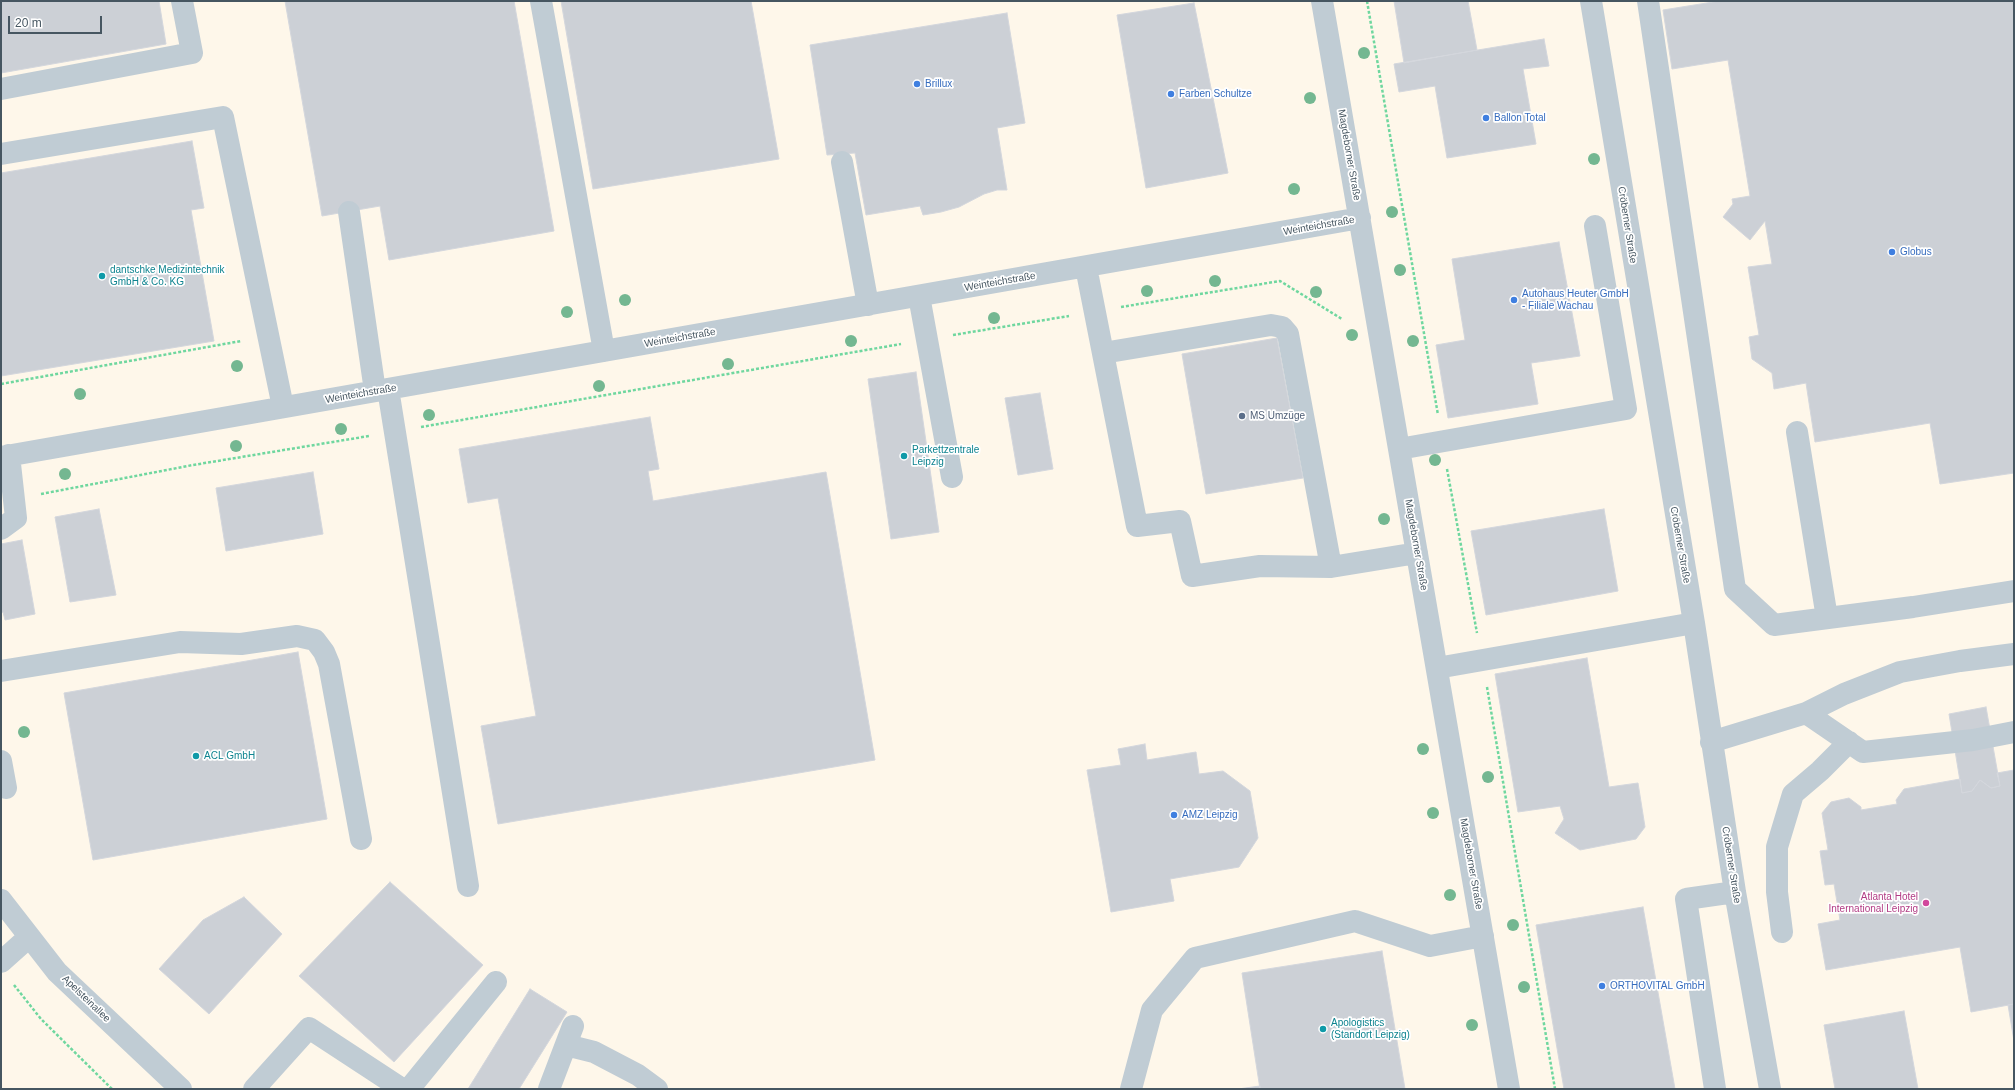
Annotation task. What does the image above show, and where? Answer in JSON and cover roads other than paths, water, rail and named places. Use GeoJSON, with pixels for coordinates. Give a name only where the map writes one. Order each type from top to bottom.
{"type":"FeatureCollection","features":[{"type":"Feature","properties":{"kind":"street"},"geometry":{"type":"LineString","coordinates":[[1,89],[192,53],[182,1]]}},
{"type":"Feature","properties":{"kind":"street"},"geometry":{"type":"LineString","coordinates":[[541,1],[604,351]]}},
{"type":"Feature","properties":{"kind":"street","name":"Magdeborner Straße"},"geometry":{"type":"LineString","coordinates":[[1322,1],[1509,1089]]}},
{"type":"Feature","properties":{"kind":"street","name":"Cröberner Straße"},"geometry":{"type":"LineString","coordinates":[[1591,1],[1694,623],[1735,892],[1770,1089]]}},
{"type":"Feature","properties":{"kind":"street"},"geometry":{"type":"LineString","coordinates":[[1648,1],[1735,589],[1774,625],[2014,591]]}},
{"type":"Feature","properties":{"kind":"street"},"geometry":{"type":"LineString","coordinates":[[1,154],[223,116],[282,407]]}},
{"type":"Feature","properties":{"kind":"street"},"geometry":{"type":"LineString","coordinates":[[842,162],[868,305]]}},
{"type":"Feature","properties":{"kind":"street"},"geometry":{"type":"LineString","coordinates":[[349,212],[381,390],[395,432],[468,886]]}},
{"type":"Feature","properties":{"kind":"street","name":"Weinteichstraße"},"geometry":{"type":"LineString","coordinates":[[5,456],[1360,218]]}},
{"type":"Feature","properties":{"kind":"street"},"geometry":{"type":"LineString","coordinates":[[1399,449],[1626,409],[1595,226]]}},
{"type":"Feature","properties":{"kind":"street"},"geometry":{"type":"LineString","coordinates":[[1086,267],[1136,526],[1180,521],[1192,576],[1260,566],[1331,567],[1417,553]]}},
{"type":"Feature","properties":{"kind":"street"},"geometry":{"type":"LineString","coordinates":[[919,296],[952,478]]}},
{"type":"Feature","properties":{"kind":"street"},"geometry":{"type":"LineString","coordinates":[[1103,353],[1271,325],[1282,327],[1288,334],[1331,567]]}},
{"type":"Feature","properties":{"kind":"street"},"geometry":{"type":"LineString","coordinates":[[1797,432],[1827,618]]}},
{"type":"Feature","properties":{"kind":"street"},"geometry":{"type":"LineString","coordinates":[[1,529],[16,518],[14,499],[5,456]]}},
{"type":"Feature","properties":{"kind":"street"},"geometry":{"type":"LineString","coordinates":[[1437,668],[1694,623]]}},
{"type":"Feature","properties":{"kind":"street"},"geometry":{"type":"LineString","coordinates":[[1,671],[180,642],[241,644],[297,636],[315,640],[324,652],[329,664],[361,839]]}},
{"type":"Feature","properties":{"kind":"street"},"geometry":{"type":"LineString","coordinates":[[1711,742],[1806,713],[1844,694],[1900,672],[1960,661],[2014,654]]}},
{"type":"Feature","properties":{"kind":"street"},"geometry":{"type":"LineString","coordinates":[[1806,713],[1863,752],[1973,740],[2014,732]]}},
{"type":"Feature","properties":{"kind":"street"},"geometry":{"type":"LineString","coordinates":[[1782,932],[1777,892],[1778,847],[1793,794],[1820,771],[1849,742]]}},
{"type":"Feature","properties":{"kind":"street"},"geometry":{"type":"LineString","coordinates":[[1,761],[6,788]]}},
{"type":"Feature","properties":{"kind":"street"},"geometry":{"type":"LineString","coordinates":[[1715,1089],[1686,899],[1735,892]]}},
{"type":"Feature","properties":{"kind":"street","name":"Apelsteinallee"},"geometry":{"type":"LineString","coordinates":[[1,900],[57,972],[181,1089]]}},
{"type":"Feature","properties":{"kind":"street"},"geometry":{"type":"LineString","coordinates":[[1130,1089],[1152,1010],[1195,958],[1355,921],[1430,946],[1483,936]]}},
{"type":"Feature","properties":{"kind":"street"},"geometry":{"type":"LineString","coordinates":[[1,962],[29,937]]}},
{"type":"Feature","properties":{"kind":"street"},"geometry":{"type":"LineString","coordinates":[[409,1089],[496,982]]}},
{"type":"Feature","properties":{"kind":"street"},"geometry":{"type":"LineString","coordinates":[[254,1089],[309,1028],[402,1089]]}},
{"type":"Feature","properties":{"kind":"street"},"geometry":{"type":"LineString","coordinates":[[549,1089],[570,1036],[594,1052],[638,1075],[657,1089]]}},
{"type":"Feature","properties":{"kind":"place","name":"Brillux"},"geometry":{"type":"Point","coordinates":[917,84]}},
{"type":"Feature","properties":{"kind":"place","name":"Farben Schultze"},"geometry":{"type":"Point","coordinates":[1171,94]}},
{"type":"Feature","properties":{"kind":"place","name":"Ballon Total"},"geometry":{"type":"Point","coordinates":[1486,118]}},
{"type":"Feature","properties":{"kind":"place","name":"Globus"},"geometry":{"type":"Point","coordinates":[1892,252]}},
{"type":"Feature","properties":{"kind":"place","name":"dantschke Medizintechnik GmbH & Co. KG"},"geometry":{"type":"Point","coordinates":[102,276]}},
{"type":"Feature","properties":{"kind":"place","name":"Autohaus Heuter GmbH - Filiale Wachau"},"geometry":{"type":"Point","coordinates":[1514,300]}},
{"type":"Feature","properties":{"kind":"place","name":"MS Umzüge"},"geometry":{"type":"Point","coordinates":[1242,416]}},
{"type":"Feature","properties":{"kind":"place","name":"Parkettzentrale Leipzig"},"geometry":{"type":"Point","coordinates":[904,456]}},
{"type":"Feature","properties":{"kind":"place","name":"ACL GmbH"},"geometry":{"type":"Point","coordinates":[196,756]}},
{"type":"Feature","properties":{"kind":"place","name":"AMZ Leipzig"},"geometry":{"type":"Point","coordinates":[1174,815]}},
{"type":"Feature","properties":{"kind":"place","name":"Atlanta Hotel International Leipzig"},"geometry":{"type":"Point","coordinates":[1926,903]}},
{"type":"Feature","properties":{"kind":"place","name":"ORTHOVITAL GmbH"},"geometry":{"type":"Point","coordinates":[1602,986]}},
{"type":"Feature","properties":{"kind":"place","name":"Apologistics (Standort Leipzig)"},"geometry":{"type":"Point","coordinates":[1323,1029]}}]}
